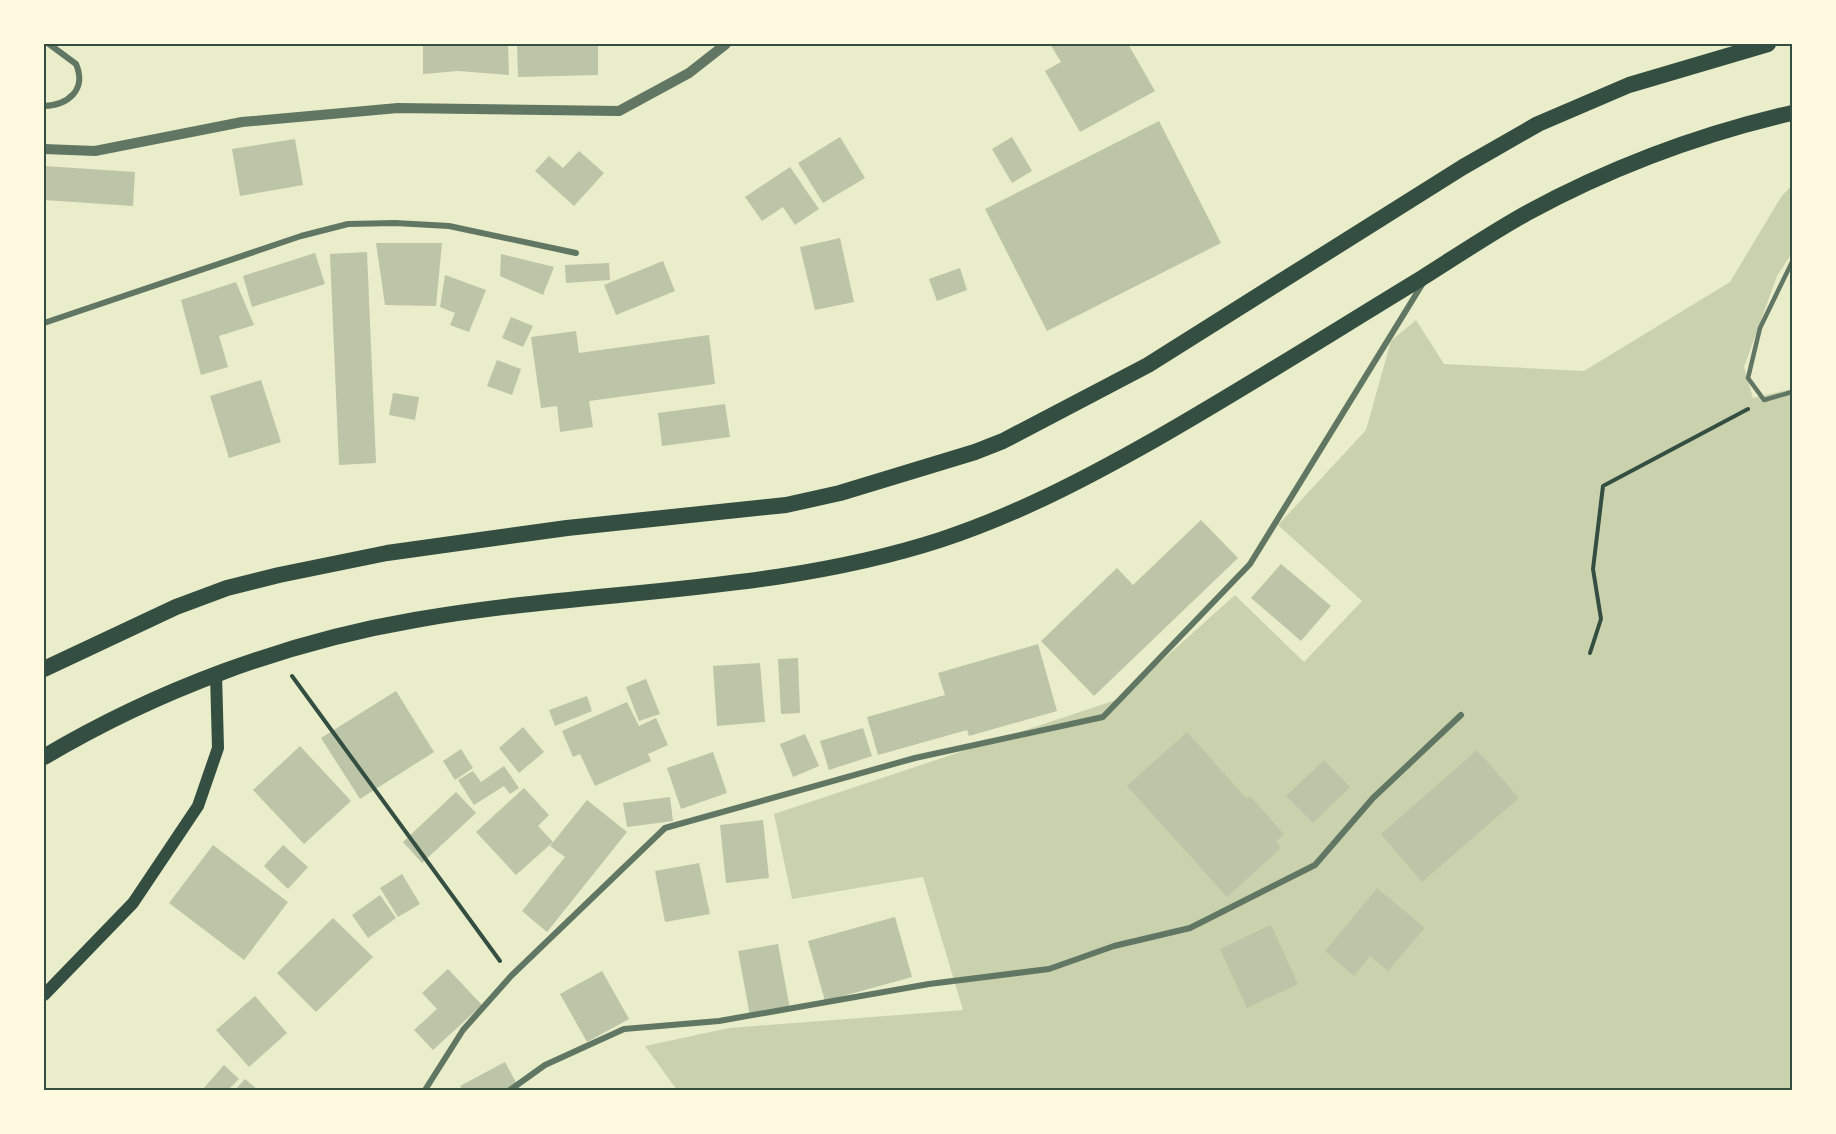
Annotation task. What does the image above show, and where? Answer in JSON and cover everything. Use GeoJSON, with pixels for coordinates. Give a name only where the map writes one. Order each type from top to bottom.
{"type":"FeatureCollection","features":[{"type":"Feature","properties":{"kind":"highway"},"geometry":{"type":"LineString","coordinates":[[44,669],[176,607],[227,588],[279,575],[387,553],[567,528],[786,505],[840,493],[975,452],[1003,441],[1148,365],[1462,167],[1538,124],[1629,85],[1746,46],[1768,44]]}},
{"type":"Feature","properties":{"kind":"highway"},"geometry":{"type":"LineString","coordinates":[[44,757],[153,701],[216,674],[327,639],[418,619],[741,582],[822,570],[940,540],[1057,494],[1203,412],[1526,214],[1585,184],[1699,138],[1792,113]]}},
{"type":"Feature","properties":{"kind":"main road"},"geometry":{"type":"LineString","coordinates":[[44,994],[133,903],[198,806],[218,748],[216,674]]}},
{"type":"Feature","properties":{"kind":"street"},"geometry":{"type":"LineString","coordinates":[[44,106],[75,95],[79,83],[76,64],[49,44]]}},
{"type":"Feature","properties":{"kind":"street"},"geometry":{"type":"LineString","coordinates":[[44,149],[95,151],[242,122],[398,108],[619,111],[689,73],[726,44]]}},
{"type":"Feature","properties":{"kind":"street"},"geometry":{"type":"LineString","coordinates":[[44,323],[301,236],[348,224],[395,223],[449,226],[576,253]]}},
{"type":"Feature","properties":{"kind":"street"},"geometry":{"type":"LineString","coordinates":[[425,1090],[463,1030],[511,976],[665,828],[915,758],[1103,717],[1250,564],[1430,273]]}},
{"type":"Feature","properties":{"kind":"street"},"geometry":{"type":"LineString","coordinates":[[510,1090],[545,1065],[624,1029],[719,1022],[929,984],[1049,969],[1114,946],[1190,927],[1315,865],[1373,798],[1461,715]]}},
{"type":"Feature","properties":{"kind":"lane"},"geometry":{"type":"LineString","coordinates":[[1792,262],[1760,328],[1748,378],[1764,400],[1792,392]]}},
{"type":"Feature","properties":{"kind":"path"},"geometry":{"type":"LineString","coordinates":[[1590,653],[1601,619],[1593,569],[1603,486],[1764,400]]}},
{"type":"Feature","properties":{"kind":"path"},"geometry":{"type":"LineString","coordinates":[[277,655],[511,976]]}},
{"type":"Feature","properties":{"kind":"green space"},"geometry":{"type":"Polygon","coordinates":[[[1792,185],[1792,253],[1777,276],[1744,367],[1753,398],[1792,389],[1792,1090],[677,1090],[645,1046],[729,1028],[963,1010],[923,877],[792,899],[774,814],[1119,699],[1235,595],[1304,662],[1362,601],[1278,525],[1366,430],[1391,341],[1416,320],[1444,364],[1584,371],[1730,282],[1781,197],[1792,185]]]}},
{"type":"Feature","properties":{"kind":"building"},"geometry":{"type":"Polygon","coordinates":[[[423,44],[508,44],[509,75],[458,71],[423,74],[423,44]]]}},
{"type":"Feature","properties":{"kind":"building"},"geometry":{"type":"Polygon","coordinates":[[[517,44],[598,44],[598,75],[518,77],[517,44]]]}},
{"type":"Feature","properties":{"kind":"building"},"geometry":{"type":"Polygon","coordinates":[[[1050,44],[1128,44],[1155,91],[1080,132],[1045,71],[1061,62],[1050,44]]]}},
{"type":"Feature","properties":{"kind":"building"},"geometry":{"type":"Polygon","coordinates":[[[1159,121],[1221,243],[1047,331],[985,209],[1159,121]]]}},
{"type":"Feature","properties":{"kind":"building"},"geometry":{"type":"Polygon","coordinates":[[[840,137],[865,178],[823,203],[798,163],[840,137]]]}},
{"type":"Feature","properties":{"kind":"building"},"geometry":{"type":"Polygon","coordinates":[[[1012,137],[1032,171],[1012,183],[992,149],[1012,137]]]}},
{"type":"Feature","properties":{"kind":"building"},"geometry":{"type":"Polygon","coordinates":[[[295,139],[303,185],[240,196],[232,149],[295,139]]]}},
{"type":"Feature","properties":{"kind":"building"},"geometry":{"type":"Polygon","coordinates":[[[579,151],[604,173],[574,206],[535,171],[549,156],[563,168],[579,151]]]}},
{"type":"Feature","properties":{"kind":"building"},"geometry":{"type":"Polygon","coordinates":[[[44,166],[135,172],[133,206],[44,200],[44,166]]]}},
{"type":"Feature","properties":{"kind":"building"},"geometry":{"type":"Polygon","coordinates":[[[790,167],[819,209],[795,225],[783,207],[762,221],[745,197],[790,167]]]}},
{"type":"Feature","properties":{"kind":"building"},"geometry":{"type":"Polygon","coordinates":[[[840,238],[854,302],[815,310],[800,247],[840,238]]]}},
{"type":"Feature","properties":{"kind":"building"},"geometry":{"type":"Polygon","coordinates":[[[376,243],[442,243],[436,306],[385,305],[376,243]]]}},
{"type":"Feature","properties":{"kind":"building"},"geometry":{"type":"Polygon","coordinates":[[[367,252],[376,463],[339,465],[330,254],[367,252]]]}},
{"type":"Feature","properties":{"kind":"building"},"geometry":{"type":"Polygon","coordinates":[[[315,253],[325,284],[252,307],[243,276],[315,253]]]}},
{"type":"Feature","properties":{"kind":"building"},"geometry":{"type":"Polygon","coordinates":[[[501,254],[554,267],[543,295],[500,276],[501,254]]]}},
{"type":"Feature","properties":{"kind":"building"},"geometry":{"type":"Polygon","coordinates":[[[663,261],[675,291],[616,315],[604,285],[663,261]]]}},
{"type":"Feature","properties":{"kind":"building"},"geometry":{"type":"Polygon","coordinates":[[[609,263],[610,280],[566,283],[565,265],[609,263]]]}},
{"type":"Feature","properties":{"kind":"building"},"geometry":{"type":"Polygon","coordinates":[[[960,268],[967,290],[937,301],[929,279],[960,268]]]}},
{"type":"Feature","properties":{"kind":"building"},"geometry":{"type":"Polygon","coordinates":[[[445,275],[486,290],[469,332],[450,325],[455,313],[440,307],[445,275]]]}},
{"type":"Feature","properties":{"kind":"building"},"geometry":{"type":"Polygon","coordinates":[[[236,282],[254,325],[219,336],[228,367],[201,375],[181,300],[236,282]]]}},
{"type":"Feature","properties":{"kind":"building"},"geometry":{"type":"Polygon","coordinates":[[[511,317],[533,326],[523,347],[502,338],[511,317]]]}},
{"type":"Feature","properties":{"kind":"building"},"geometry":{"type":"Polygon","coordinates":[[[576,331],[579,353],[709,335],[715,384],[589,401],[593,427],[560,432],[557,406],[541,408],[531,337],[576,331]]]}},
{"type":"Feature","properties":{"kind":"building"},"geometry":{"type":"Polygon","coordinates":[[[497,360],[521,369],[512,395],[487,386],[497,360]]]}},
{"type":"Feature","properties":{"kind":"building"},"geometry":{"type":"Polygon","coordinates":[[[261,380],[281,442],[229,458],[210,396],[261,380]]]}},
{"type":"Feature","properties":{"kind":"building"},"geometry":{"type":"Polygon","coordinates":[[[393,393],[419,397],[415,420],[389,415],[393,393]]]}},
{"type":"Feature","properties":{"kind":"building"},"geometry":{"type":"Polygon","coordinates":[[[725,404],[730,437],[662,446],[658,413],[725,404]]]}},
{"type":"Feature","properties":{"kind":"building"},"geometry":{"type":"Polygon","coordinates":[[[1201,520],[1238,558],[1094,696],[1041,641],[1117,568],[1133,585],[1201,520]]]}},
{"type":"Feature","properties":{"kind":"building"},"geometry":{"type":"Polygon","coordinates":[[[1281,564],[1331,606],[1301,641],[1251,598],[1281,564]]]}},
{"type":"Feature","properties":{"kind":"building"},"geometry":{"type":"Polygon","coordinates":[[[1038,644],[1057,711],[969,736],[967,730],[878,755],[867,717],[945,695],[938,673],[1038,644]]]}},
{"type":"Feature","properties":{"kind":"building"},"geometry":{"type":"Polygon","coordinates":[[[798,658],[800,713],[781,714],[778,659],[798,658]]]}},
{"type":"Feature","properties":{"kind":"building"},"geometry":{"type":"Polygon","coordinates":[[[760,663],[765,722],[717,726],[713,666],[760,663]]]}},
{"type":"Feature","properties":{"kind":"building"},"geometry":{"type":"Polygon","coordinates":[[[646,679],[660,714],[639,721],[626,687],[646,679]]]}},
{"type":"Feature","properties":{"kind":"building"},"geometry":{"type":"Polygon","coordinates":[[[396,691],[434,752],[360,799],[321,738],[396,691]]]}},
{"type":"Feature","properties":{"kind":"building"},"geometry":{"type":"Polygon","coordinates":[[[587,696],[592,711],[555,726],[549,710],[587,696]]]}},
{"type":"Feature","properties":{"kind":"building"},"geometry":{"type":"Polygon","coordinates":[[[627,702],[639,726],[656,718],[668,745],[648,754],[651,761],[595,786],[580,754],[573,757],[562,731],[627,702]]]}},
{"type":"Feature","properties":{"kind":"building"},"geometry":{"type":"Polygon","coordinates":[[[523,727],[544,752],[519,773],[499,748],[523,727]]]}},
{"type":"Feature","properties":{"kind":"building"},"geometry":{"type":"Polygon","coordinates":[[[863,728],[872,756],[829,770],[820,741],[863,728]]]}},
{"type":"Feature","properties":{"kind":"building"},"geometry":{"type":"Polygon","coordinates":[[[1187,732],[1247,799],[1250,796],[1284,834],[1276,842],[1281,848],[1227,897],[1127,786],[1187,732]]]}},
{"type":"Feature","properties":{"kind":"building"},"geometry":{"type":"Polygon","coordinates":[[[805,734],[819,766],[793,777],[780,744],[805,734]]]}},
{"type":"Feature","properties":{"kind":"building"},"geometry":{"type":"Polygon","coordinates":[[[300,746],[351,801],[304,844],[253,790],[300,746]]]}},
{"type":"Feature","properties":{"kind":"building"},"geometry":{"type":"Polygon","coordinates":[[[461,749],[473,768],[455,780],[443,761],[461,749]]]}},
{"type":"Feature","properties":{"kind":"building"},"geometry":{"type":"Polygon","coordinates":[[[1477,750],[1519,798],[1422,882],[1381,834],[1477,750]]]}},
{"type":"Feature","properties":{"kind":"building"},"geometry":{"type":"Polygon","coordinates":[[[713,752],[727,793],[681,809],[667,768],[713,752]]]}},
{"type":"Feature","properties":{"kind":"building"},"geometry":{"type":"Polygon","coordinates":[[[1324,760],[1350,787],[1313,823],[1286,796],[1324,760]]]}},
{"type":"Feature","properties":{"kind":"building"},"geometry":{"type":"Polygon","coordinates":[[[504,766],[519,788],[510,794],[504,786],[474,805],[458,780],[473,771],[481,782],[504,766]]]}},
{"type":"Feature","properties":{"kind":"building"},"geometry":{"type":"Polygon","coordinates":[[[524,788],[549,815],[538,826],[553,842],[516,875],[476,832],[524,788]]]}},
{"type":"Feature","properties":{"kind":"building"},"geometry":{"type":"Polygon","coordinates":[[[456,792],[476,813],[422,863],[403,842],[456,792]]]}},
{"type":"Feature","properties":{"kind":"building"},"geometry":{"type":"Polygon","coordinates":[[[670,797],[673,821],[627,827],[623,803],[670,797]]]}},
{"type":"Feature","properties":{"kind":"building"},"geometry":{"type":"Polygon","coordinates":[[[587,800],[627,832],[547,932],[522,911],[565,857],[550,846],[587,800]]]}},
{"type":"Feature","properties":{"kind":"building"},"geometry":{"type":"Polygon","coordinates":[[[763,820],[769,878],[726,883],[720,825],[763,820]]]}},
{"type":"Feature","properties":{"kind":"building"},"geometry":{"type":"Polygon","coordinates":[[[213,845],[288,902],[244,960],[169,903],[213,845]]]}},
{"type":"Feature","properties":{"kind":"building"},"geometry":{"type":"Polygon","coordinates":[[[283,845],[308,867],[288,889],[264,866],[283,845]]]}},
{"type":"Feature","properties":{"kind":"building"},"geometry":{"type":"Polygon","coordinates":[[[699,863],[710,914],[665,922],[655,871],[699,863]]]}},
{"type":"Feature","properties":{"kind":"building"},"geometry":{"type":"Polygon","coordinates":[[[402,874],[420,904],[398,917],[380,888],[402,874]]]}},
{"type":"Feature","properties":{"kind":"building"},"geometry":{"type":"Polygon","coordinates":[[[1377,888],[1425,928],[1388,971],[1370,956],[1354,976],[1325,951],[1377,888]]]}},
{"type":"Feature","properties":{"kind":"building"},"geometry":{"type":"Polygon","coordinates":[[[380,895],[396,918],[368,938],[352,915],[380,895]]]}},
{"type":"Feature","properties":{"kind":"building"},"geometry":{"type":"Polygon","coordinates":[[[895,917],[912,977],[825,1001],[808,941],[895,917]]]}},
{"type":"Feature","properties":{"kind":"building"},"geometry":{"type":"Polygon","coordinates":[[[333,918],[373,957],[316,1012],[277,973],[333,918]]]}},
{"type":"Feature","properties":{"kind":"building"},"geometry":{"type":"Polygon","coordinates":[[[1271,925],[1298,984],[1247,1008],[1220,949],[1271,925]]]}},
{"type":"Feature","properties":{"kind":"building"},"geometry":{"type":"Polygon","coordinates":[[[778,944],[790,1009],[750,1016],[738,951],[778,944]]]}},
{"type":"Feature","properties":{"kind":"building"},"geometry":{"type":"Polygon","coordinates":[[[448,969],[482,1005],[433,1050],[414,1030],[437,1009],[422,993],[448,969]]]}},
{"type":"Feature","properties":{"kind":"building"},"geometry":{"type":"Polygon","coordinates":[[[602,971],[629,1019],[587,1042],[560,994],[602,971]]]}},
{"type":"Feature","properties":{"kind":"building"},"geometry":{"type":"Polygon","coordinates":[[[255,996],[287,1033],[249,1067],[216,1030],[255,996]]]}},
{"type":"Feature","properties":{"kind":"building"},"geometry":{"type":"Polygon","coordinates":[[[505,1062],[519,1088],[462,1090],[460,1086],[505,1062]]]}},
{"type":"Feature","properties":{"kind":"building"},"geometry":{"type":"Polygon","coordinates":[[[224,1065],[239,1079],[228,1090],[203,1089],[224,1065]]]}},
{"type":"Feature","properties":{"kind":"building"},"geometry":{"type":"Polygon","coordinates":[[[245,1079],[258,1090],[235,1090],[245,1079]]]}}]}
